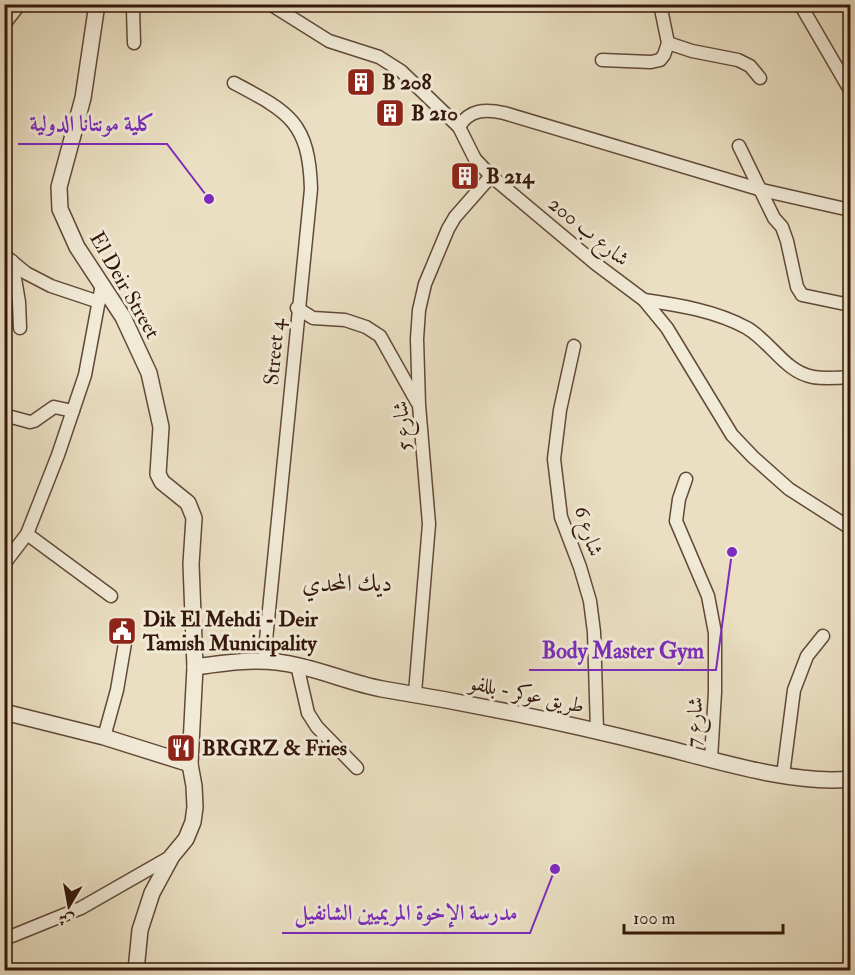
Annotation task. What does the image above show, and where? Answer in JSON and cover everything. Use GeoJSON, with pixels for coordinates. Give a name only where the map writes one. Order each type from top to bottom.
{"type":"FeatureCollection","features":[{"type":"Feature","properties":{"kind":"street"},"geometry":{"type":"LineString","coordinates":[[4,22],[18,4]]}},
{"type":"Feature","properties":{"kind":"street","name":"El Deir Street"},"geometry":{"type":"LineString","coordinates":[[97,4],[83,98],[64,165],[58,198],[60,209],[77,247],[123,317],[149,373],[161,427],[158,474],[162,482],[188,503],[195,518],[191,564],[195,667],[190,764],[195,807],[193,822],[186,839],[172,856],[152,893],[140,930],[136,970]]}},
{"type":"Feature","properties":{"kind":"street"},"geometry":{"type":"LineString","coordinates":[[127,4],[133,10],[134,43]]}},
{"type":"Feature","properties":{"kind":"street","name":"شارع ب 200"},"geometry":{"type":"LineString","coordinates":[[270,4],[329,40],[365,51],[392,64],[459,127],[475,159],[491,177],[596,264],[644,300],[667,328],[719,415],[741,446],[789,489],[850,528]]}},
{"type":"Feature","properties":{"kind":"street"},"geometry":{"type":"LineString","coordinates":[[602,60],[656,62],[664,55],[668,43],[660,4]]}},
{"type":"Feature","properties":{"kind":"street"},"geometry":{"type":"LineString","coordinates":[[800,4],[850,90]]}},
{"type":"Feature","properties":{"kind":"street"},"geometry":{"type":"LineString","coordinates":[[668,43],[692,51],[738,60],[750,66],[760,78]]}},
{"type":"Feature","properties":{"kind":"street","name":"Street 4"},"geometry":{"type":"LineString","coordinates":[[234,83],[261,97],[288,117],[299,130],[310,162],[311,189],[297,308],[264,660]]}},
{"type":"Feature","properties":{"kind":"street"},"geometry":{"type":"LineString","coordinates":[[459,127],[464,118],[474,114],[492,111],[504,113],[762,190],[850,210]]}},
{"type":"Feature","properties":{"kind":"street"},"geometry":{"type":"LineString","coordinates":[[739,146],[774,218],[782,227],[797,287],[802,295],[850,305]]}},
{"type":"Feature","properties":{"kind":"street","name":"شارع 5"},"geometry":{"type":"LineString","coordinates":[[415,693],[429,524],[419,405],[417,339],[419,310],[425,284],[447,229],[491,177]]}},
{"type":"Feature","properties":{"kind":"street"},"geometry":{"type":"LineString","coordinates":[[8,258],[26,273],[51,286],[99,302]]}},
{"type":"Feature","properties":{"kind":"street"},"geometry":{"type":"LineString","coordinates":[[8,258],[19,302],[20,328]]}},
{"type":"Feature","properties":{"kind":"street"},"geometry":{"type":"LineString","coordinates":[[4,564],[27,534],[58,455],[85,375],[102,284]]}},
{"type":"Feature","properties":{"kind":"street"},"geometry":{"type":"LineString","coordinates":[[644,300],[676,304],[731,321],[757,334],[792,368],[806,375],[824,378],[850,377]]}},
{"type":"Feature","properties":{"kind":"street"},"geometry":{"type":"LineString","coordinates":[[297,308],[313,318],[345,320],[366,327],[380,336],[419,405]]}},
{"type":"Feature","properties":{"kind":"street"},"geometry":{"type":"LineString","coordinates":[[296,326],[313,318]]}},
{"type":"Feature","properties":{"kind":"street","name":"شارع 6"},"geometry":{"type":"LineString","coordinates":[[574,346],[560,410],[554,459],[561,517],[590,601],[594,632],[597,730]]}},
{"type":"Feature","properties":{"kind":"street"},"geometry":{"type":"LineString","coordinates":[[4,415],[30,422],[54,407],[73,411]]}},
{"type":"Feature","properties":{"kind":"street","name":"شارع 7"},"geometry":{"type":"LineString","coordinates":[[686,479],[679,499],[676,520],[708,596],[716,633],[716,692],[711,759]]}},
{"type":"Feature","properties":{"kind":"street"},"geometry":{"type":"LineString","coordinates":[[27,534],[111,596]]}},
{"type":"Feature","properties":{"kind":"street"},"geometry":{"type":"LineString","coordinates":[[783,775],[794,690],[807,656],[823,636]]}},
{"type":"Feature","properties":{"kind":"street"},"geometry":{"type":"LineString","coordinates":[[104,737],[117,690],[125,643]]}},
{"type":"Feature","properties":{"kind":"street","name":"طريق عوكر - بللفو"},"geometry":{"type":"LineString","coordinates":[[195,667],[264,660],[297,665],[380,688],[597,730],[783,775],[850,779]]}},
{"type":"Feature","properties":{"kind":"street"},"geometry":{"type":"LineString","coordinates":[[297,665],[308,712],[317,728],[357,768]]}},
{"type":"Feature","properties":{"kind":"street"},"geometry":{"type":"LineString","coordinates":[[4,712],[104,737],[190,764]]}},
{"type":"Feature","properties":{"kind":"street"},"geometry":{"type":"LineString","coordinates":[[4,937],[12,936],[81,908],[172,856]]}},
{"type":"Feature","properties":{"kind":"place","name":"B 208"},"geometry":{"type":"Point","coordinates":[361,82]}},
{"type":"Feature","properties":{"kind":"place","name":"B 210"},"geometry":{"type":"Point","coordinates":[390,113]}},
{"type":"Feature","properties":{"kind":"place","name":"B 214"},"geometry":{"type":"Point","coordinates":[465,176]}},
{"type":"Feature","properties":{"kind":"place","name":"كلية مونتانا الدولية"},"geometry":{"type":"Point","coordinates":[209,199]}},
{"type":"Feature","properties":{"kind":"place","name":"Body Master Gym"},"geometry":{"type":"Point","coordinates":[732,552]}},
{"type":"Feature","properties":{"kind":"place","name":"Dik El Mehdi - Deir Tamish Municipality"},"geometry":{"type":"Point","coordinates":[122,631]}},
{"type":"Feature","properties":{"kind":"place","name":"BRGRZ & Fries"},"geometry":{"type":"Point","coordinates":[181,748]}},
{"type":"Feature","properties":{"kind":"place","name":"مدرسة الإخوة المريميين الشانفيل"},"geometry":{"type":"Point","coordinates":[555,869]}},
{"type":"Feature","properties":{"kind":"district","name":"ديك المحدي"},"geometry":{"type":"Point","coordinates":[347,583]}}]}
